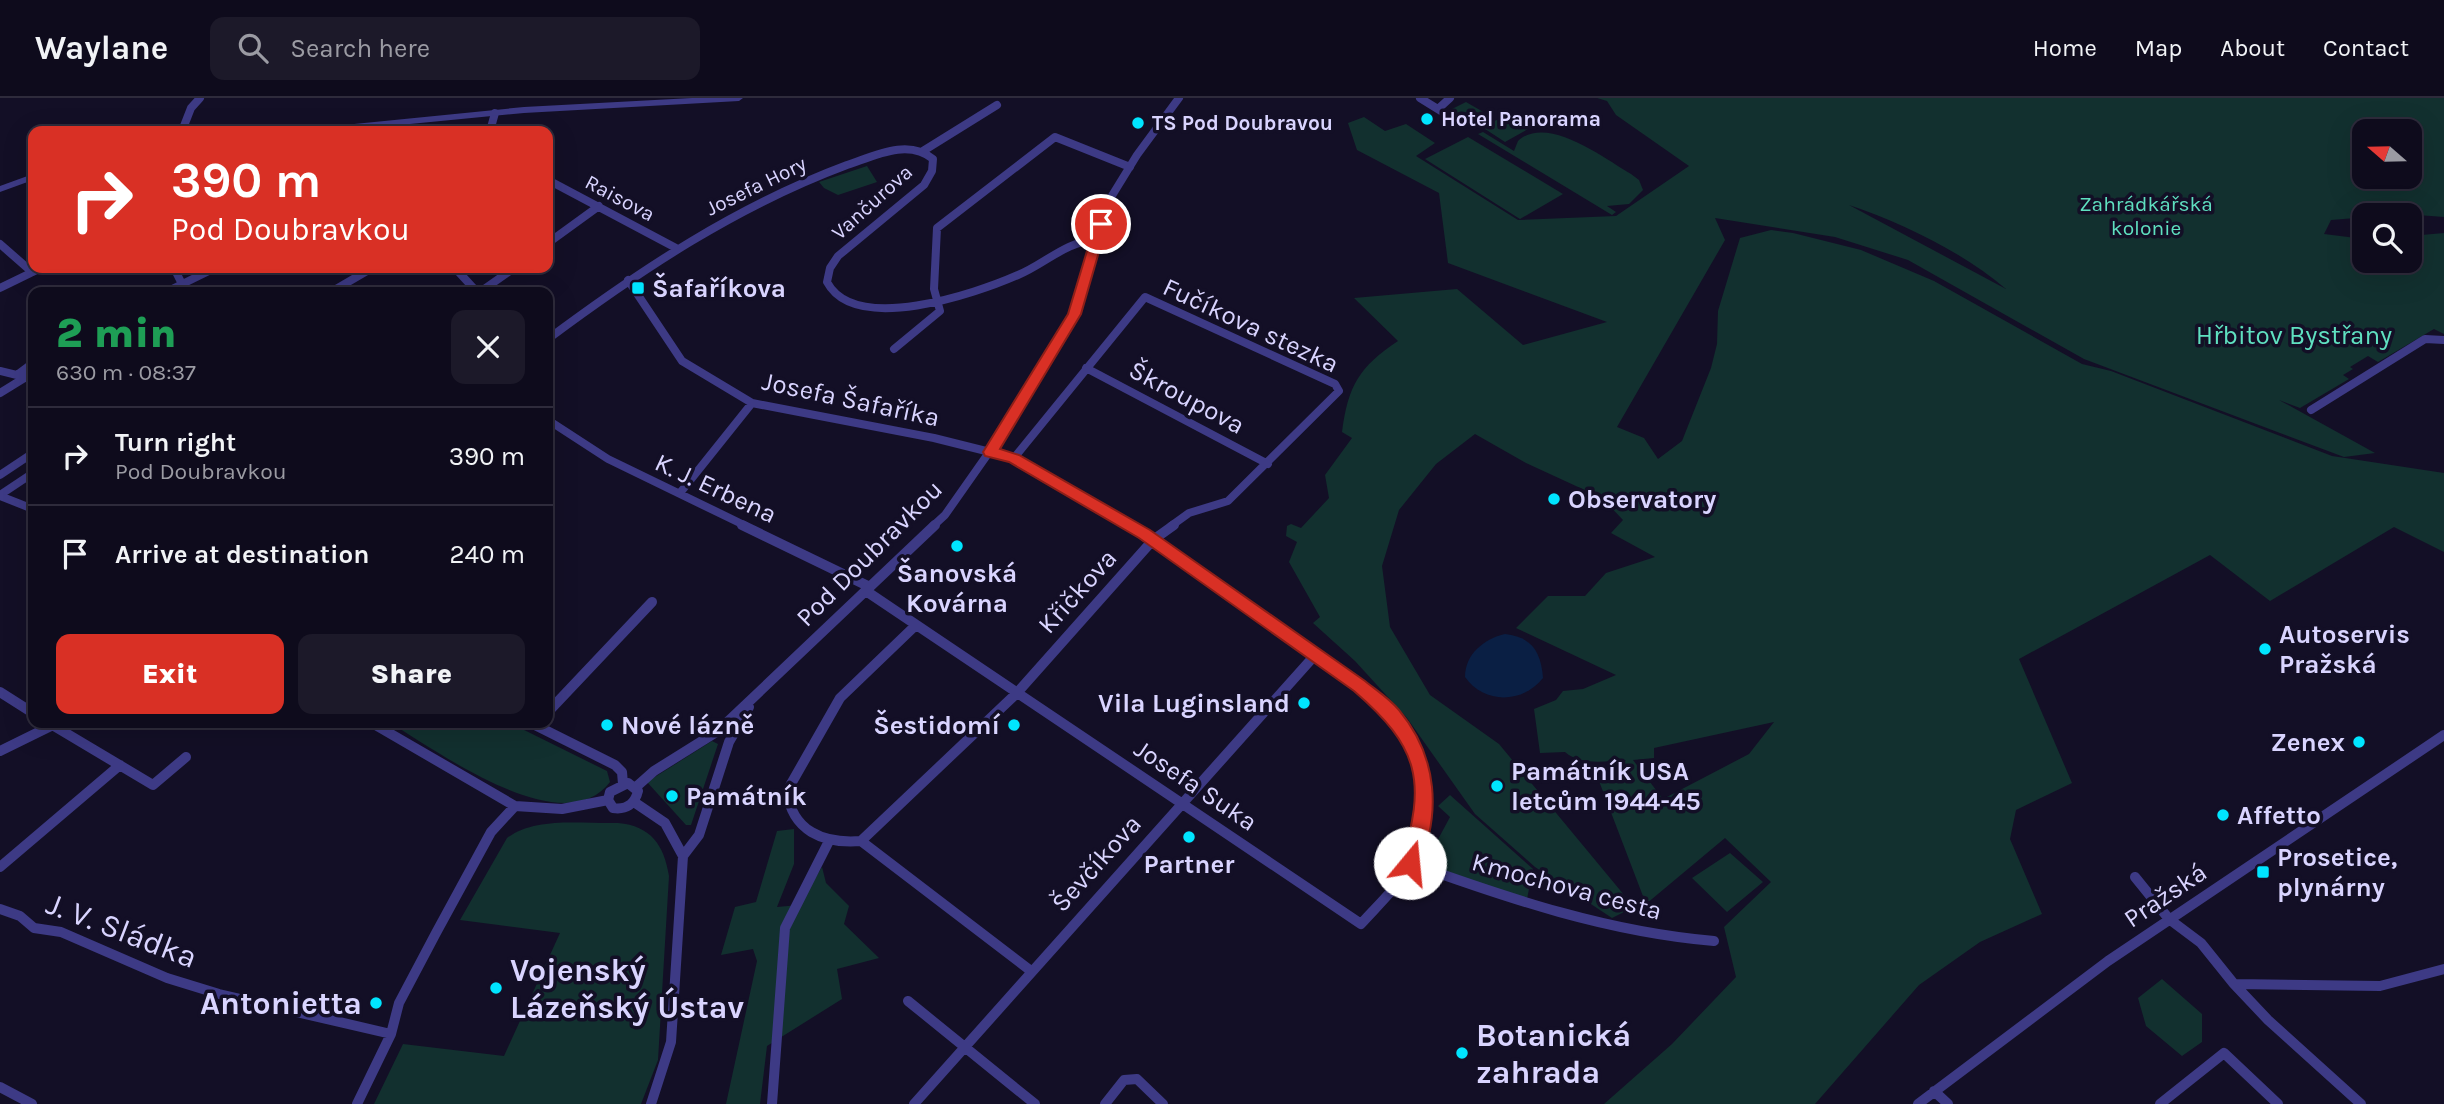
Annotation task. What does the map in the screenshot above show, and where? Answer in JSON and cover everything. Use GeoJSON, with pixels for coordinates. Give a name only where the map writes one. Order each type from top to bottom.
{"type":"FeatureCollection","features":[{"type":"Feature","properties":{"kind":"street"},"geometry":{"type":"LineString","coordinates":[[184,126],[191,108],[200,98]]}},
{"type":"Feature","properties":{"kind":"street"},"geometry":{"type":"LineString","coordinates":[[365,126],[495,113],[738,98]]}},
{"type":"Feature","properties":{"kind":"street","name":"Pod Doubravkou"},"geometry":{"type":"LineString","coordinates":[[753,700],[945,515],[990,452],[1075,314],[1105,207],[1179,98]]}},
{"type":"Feature","properties":{"kind":"street"},"geometry":{"type":"LineString","coordinates":[[1420,98],[1439,110],[1450,98]]}},
{"type":"Feature","properties":{"kind":"street","name":"Josefa Hory"},"geometry":{"type":"LineString","coordinates":[[553,330],[676,248],[751,204],[811,177],[897,151],[923,151],[998,105]]}},
{"type":"Feature","properties":{"kind":"street"},"geometry":{"type":"LineString","coordinates":[[491,126],[495,113]]}},
{"type":"Feature","properties":{"kind":"street"},"geometry":{"type":"LineString","coordinates":[[894,349],[940,311],[934,289],[937,228],[1055,137],[1130,167]]}},
{"type":"Feature","properties":{"kind":"street","name":"Vančurova"},"geometry":{"type":"LineString","coordinates":[[923,151],[931,156],[933,165],[923,185],[838,256],[830,268],[827,282],[836,298],[855,305],[877,308],[938,301],[992,287],[1035,268],[1080,239],[1096,240]]}},
{"type":"Feature","properties":{"kind":"street"},"geometry":{"type":"LineString","coordinates":[[0,190],[28,179]]}},
{"type":"Feature","properties":{"kind":"street","name":"Raisova"},"geometry":{"type":"LineString","coordinates":[[553,183],[676,248]]}},
{"type":"Feature","properties":{"kind":"street"},"geometry":{"type":"LineString","coordinates":[[553,239],[599,206]]}},
{"type":"Feature","properties":{"kind":"street"},"geometry":{"type":"LineString","coordinates":[[0,244],[28,268]]}},
{"type":"Feature","properties":{"kind":"street"},"geometry":{"type":"LineString","coordinates":[[0,288],[30,273]]}},
{"type":"Feature","properties":{"kind":"street"},"geometry":{"type":"LineString","coordinates":[[176,273],[182,284]]}},
{"type":"Feature","properties":{"kind":"street"},"geometry":{"type":"LineString","coordinates":[[176,287],[205,273]]}},
{"type":"Feature","properties":{"kind":"street"},"geometry":{"type":"LineString","coordinates":[[340,287],[363,273]]}},
{"type":"Feature","properties":{"kind":"street"},"geometry":{"type":"LineString","coordinates":[[460,273],[474,287]]}},
{"type":"Feature","properties":{"kind":"street"},"geometry":{"type":"LineString","coordinates":[[486,287],[507,273]]}},
{"type":"Feature","properties":{"kind":"street","name":"Josefa Šafaříka"},"geometry":{"type":"LineString","coordinates":[[628,280],[682,361],[752,403],[934,438],[1014,458],[1153,540],[1316,654],[1392,714],[1412,744],[1425,782],[1420,832],[1410,863]]}},
{"type":"Feature","properties":{"kind":"street","name":"Fučíkova stezka"},"geometry":{"type":"LineString","coordinates":[[1086,368],[1144,298],[1312,373],[1335,384],[1339,391]]}},
{"type":"Feature","properties":{"kind":"street"},"geometry":{"type":"LineString","coordinates":[[2311,410],[2425,339],[2444,340]]}},
{"type":"Feature","properties":{"kind":"street"},"geometry":{"type":"LineString","coordinates":[[1014,458],[1086,368]]}},
{"type":"Feature","properties":{"kind":"street","name":"Škroupova"},"geometry":{"type":"LineString","coordinates":[[1086,368],[1268,464]]}},
{"type":"Feature","properties":{"kind":"street"},"geometry":{"type":"LineString","coordinates":[[0,371],[25,377]]}},
{"type":"Feature","properties":{"kind":"street"},"geometry":{"type":"LineString","coordinates":[[0,393],[25,377]]}},
{"type":"Feature","properties":{"kind":"street","name":"Křičkova"},"geometry":{"type":"LineString","coordinates":[[861,841],[1017,693],[1153,540],[1189,513],[1228,501],[1339,391]]}},
{"type":"Feature","properties":{"kind":"street"},"geometry":{"type":"LineString","coordinates":[[680,493],[752,403]]}},
{"type":"Feature","properties":{"kind":"street","name":"K. J. Erbena"},"geometry":{"type":"LineString","coordinates":[[553,423],[608,459],[868,589]]}},
{"type":"Feature","properties":{"kind":"street"},"geometry":{"type":"LineString","coordinates":[[0,475],[28,456]]}},
{"type":"Feature","properties":{"kind":"street"},"geometry":{"type":"LineString","coordinates":[[0,496],[28,476]]}},
{"type":"Feature","properties":{"kind":"street"},"geometry":{"type":"LineString","coordinates":[[0,496],[28,507]]}},
{"type":"Feature","properties":{"kind":"street","name":"Josefa Suka"},"geometry":{"type":"LineString","coordinates":[[868,589],[916,625],[1361,924],[1410,863]]}},
{"type":"Feature","properties":{"kind":"street"},"geometry":{"type":"LineString","coordinates":[[553,707],[652,602]]}},
{"type":"Feature","properties":{"kind":"street"},"geometry":{"type":"LineString","coordinates":[[916,625],[840,698],[826,718],[787,791],[787,803],[793,814],[816,838],[828,843],[861,841],[1031,971]]}},
{"type":"Feature","properties":{"kind":"street","name":"Ševčíkova"},"geometry":{"type":"LineString","coordinates":[[914,1104],[1316,654]]}},
{"type":"Feature","properties":{"kind":"street"},"geometry":{"type":"LineString","coordinates":[[0,692],[28,710]]}},
{"type":"Feature","properties":{"kind":"street"},"geometry":{"type":"LineString","coordinates":[[635,802],[636,787],[654,771],[718,731],[753,700]]}},
{"type":"Feature","properties":{"kind":"street"},"geometry":{"type":"LineString","coordinates":[[683,856],[699,835],[730,742],[753,700]]}},
{"type":"Feature","properties":{"kind":"street"},"geometry":{"type":"LineString","coordinates":[[0,751],[45,728]]}},
{"type":"Feature","properties":{"kind":"street"},"geometry":{"type":"LineString","coordinates":[[60,728],[153,785],[186,757]]}},
{"type":"Feature","properties":{"kind":"street"},"geometry":{"type":"LineString","coordinates":[[381,728],[515,806],[539,810],[575,808],[608,800]]}},
{"type":"Feature","properties":{"kind":"street"},"geometry":{"type":"LineString","coordinates":[[543,728],[615,765],[622,772],[623,784]]}},
{"type":"Feature","properties":{"kind":"street","name":"Pražská"},"geometry":{"type":"LineString","coordinates":[[1918,1104],[2169,919],[2444,735]]}},
{"type":"Feature","properties":{"kind":"street"},"geometry":{"type":"LineString","coordinates":[[0,867],[120,765]]}},
{"type":"Feature","properties":{"kind":"street"},"geometry":{"type":"LineString","coordinates":[[635,802],[618,809],[613,808],[608,800],[610,792],[623,784],[636,787]]}},
{"type":"Feature","properties":{"kind":"street"},"geometry":{"type":"LineString","coordinates":[[635,802],[666,822],[679,839],[683,856],[671,1042],[651,1104]]}},
{"type":"Feature","properties":{"kind":"street"},"geometry":{"type":"LineString","coordinates":[[357,1104],[391,1034],[399,1003],[478,855],[503,816],[515,806]]}},
{"type":"Feature","properties":{"kind":"street"},"geometry":{"type":"LineString","coordinates":[[772,1104],[785,928],[791,910],[817,869],[828,843]]}},
{"type":"Feature","properties":{"kind":"street","name":"Kmochova cesta"},"geometry":{"type":"LineString","coordinates":[[1410,863],[1533,906],[1672,939],[1714,941]]}},
{"type":"Feature","properties":{"kind":"street"},"geometry":{"type":"LineString","coordinates":[[2135,877],[2169,919],[2201,943],[2268,1020],[2361,1104]]}},
{"type":"Feature","properties":{"kind":"street","name":"J. V. Sládka"},"geometry":{"type":"LineString","coordinates":[[0,909],[20,916],[34,928],[61,932],[167,978],[219,994],[391,1034]]}},
{"type":"Feature","properties":{"kind":"street"},"geometry":{"type":"LineString","coordinates":[[2234,984],[2380,986],[2444,970]]}},
{"type":"Feature","properties":{"kind":"street"},"geometry":{"type":"LineString","coordinates":[[908,1002],[1035,1104]]}},
{"type":"Feature","properties":{"kind":"street"},"geometry":{"type":"LineString","coordinates":[[2160,1104],[2224,1054],[2278,1104]]}},
{"type":"Feature","properties":{"kind":"street"},"geometry":{"type":"LineString","coordinates":[[1105,1104],[1124,1080],[1137,1079],[1161,1099],[1163,1104]]}},
{"type":"Feature","properties":{"kind":"street"},"geometry":{"type":"LineString","coordinates":[[0,1087],[32,1104]]}},
{"type":"Feature","properties":{"kind":"street"},"geometry":{"type":"LineString","coordinates":[[1934,1091],[1948,1104]]}},
{"type":"Feature","properties":{"kind":"green space"},"geometry":{"type":"Polygon","coordinates":[[[1597,98],[2444,98],[2444,217],[2422,215],[2422,203],[2352,203],[2352,218],[2331,220],[2324,234],[2352,238],[2352,273],[2422,273],[2422,235],[2444,233],[2444,334],[2434,329],[2378,362],[2368,356],[2350,367],[2353,369],[2343,375],[2349,379],[2300,408],[2279,400],[2375,453],[2344,457],[2084,359],[1908,260],[1835,237],[1715,218],[1725,240],[1617,427],[1644,438],[1658,459],[1682,441],[1711,368],[1717,344],[1718,311],[1740,238],[1771,230],[1861,250],[1934,281],[2082,364],[2111,371],[2332,456],[2444,473],[2444,552],[2394,527],[2270,601],[2210,555],[2019,659],[2072,783],[2016,810],[2010,839],[2042,914],[1980,942],[1919,985],[1815,1104],[1604,1104],[1672,1044],[1736,977],[1724,927],[1771,882],[1725,838],[1646,904],[1599,781],[1626,760],[1594,762],[1578,759],[1565,752],[1540,753],[1534,709],[1556,700],[1563,691],[1583,689],[1616,675],[1516,628],[1548,596],[1585,596],[1606,573],[1655,557],[1611,533],[1623,520],[1602,498],[1526,463],[1475,434],[1436,464],[1399,510],[1382,566],[1390,627],[1430,695],[1499,744],[1634,907],[1612,918],[1535,867],[1475,814],[1407,718],[1355,661],[1313,623],[1320,617],[1289,562],[1297,542],[1286,536],[1287,526],[1291,524],[1301,528],[1329,498],[1325,475],[1352,438],[1342,432],[1352,390],[1365,369],[1398,341],[1354,298],[1457,289],[1523,345],[1607,322],[1448,263],[1439,193],[1357,150],[1348,123],[1364,117],[1385,131],[1406,124],[1435,143],[1416,156],[1518,220],[1616,216],[1689,166],[1616,115],[1607,101],[1597,98]],[[1849,205],[2006,289],[1971,263],[1931,240],[1849,205]],[[1774,722],[1654,748],[1654,758],[1633,760],[1663,799],[1749,754],[1774,722]]]}},
{"type":"Feature","properties":{"kind":"green space"},"geometry":{"type":"Polygon","coordinates":[[[1466,102],[1492,117],[1477,126],[1450,110],[1466,102]]]}},
{"type":"Feature","properties":{"kind":"green space"},"geometry":{"type":"Polygon","coordinates":[[[1505,116],[1528,129],[1505,142],[1482,127],[1505,116]]]}},
{"type":"Feature","properties":{"kind":"green space"},"geometry":{"type":"Polygon","coordinates":[[[1483,132],[1514,151],[1518,141],[1530,134],[1559,135],[1591,149],[1631,174],[1639,180],[1643,190],[1629,204],[1607,206],[1616,212],[1612,215],[1478,134],[1483,132]]]}},
{"type":"Feature","properties":{"kind":"green space"},"geometry":{"type":"Polygon","coordinates":[[[1468,137],[1563,194],[1520,219],[1425,159],[1468,137]]]}},
{"type":"Feature","properties":{"kind":"green space"},"geometry":{"type":"Polygon","coordinates":[[[867,166],[877,182],[838,195],[824,188],[819,182],[867,166]]]}},
{"type":"Feature","properties":{"kind":"green space"},"geometry":{"type":"Polygon","coordinates":[[[398,728],[520,728],[607,771],[610,782],[589,798],[563,803],[532,798],[500,786],[398,728]]]}},
{"type":"Feature","properties":{"kind":"green space"},"geometry":{"type":"Polygon","coordinates":[[[712,741],[718,744],[691,825],[686,825],[647,782],[712,741]]]}},
{"type":"Feature","properties":{"kind":"green space"},"geometry":{"type":"Polygon","coordinates":[[[1450,795],[1533,869],[1527,899],[1435,868],[1428,858],[1450,817],[1438,806],[1450,795]]]}},
{"type":"Feature","properties":{"kind":"green space"},"geometry":{"type":"Polygon","coordinates":[[[618,823],[639,828],[654,839],[664,855],[669,876],[658,1060],[641,1104],[374,1104],[403,1044],[504,1056],[560,933],[460,920],[507,838],[519,831],[545,824],[618,823]]]}},
{"type":"Feature","properties":{"kind":"green space"},"geometry":{"type":"Polygon","coordinates":[[[794,829],[794,864],[777,907],[799,905],[822,867],[826,883],[849,906],[844,924],[879,958],[837,969],[842,999],[767,1046],[760,1104],[726,1104],[757,961],[753,949],[721,955],[735,907],[756,902],[777,831],[794,829]]]}},
{"type":"Feature","properties":{"kind":"green space"},"geometry":{"type":"Polygon","coordinates":[[[1730,853],[1763,882],[1727,912],[1692,878],[1730,853]]]}},
{"type":"Feature","properties":{"kind":"green space"},"geometry":{"type":"Polygon","coordinates":[[[2162,979],[2202,1014],[2202,1042],[2182,1056],[2146,1026],[2138,998],[2162,979]]]}},
{"type":"Feature","properties":{"kind":"water"},"geometry":{"type":"Polygon","coordinates":[[[1505,634],[1522,638],[1533,647],[1540,661],[1543,678],[1525,693],[1492,696],[1473,686],[1465,677],[1466,669],[1468,661],[1477,649],[1505,634]]]}},
{"type":"Feature","properties":{"kind":"place","name":"Hotel Panorama"},"geometry":{"type":"Point","coordinates":[1427,119]}},
{"type":"Feature","properties":{"kind":"place","name":"TS Pod Doubravou"},"geometry":{"type":"Point","coordinates":[1138,123]}},
{"type":"Feature","properties":{"kind":"place","name":"Šafaříkova"},"geometry":{"type":"Point","coordinates":[638,288]}},
{"type":"Feature","properties":{"kind":"place","name":"Observatory"},"geometry":{"type":"Point","coordinates":[1554,499]}},
{"type":"Feature","properties":{"kind":"place","name":"Šanovská Kovárna"},"geometry":{"type":"Point","coordinates":[957,546]}},
{"type":"Feature","properties":{"kind":"place","name":"Autoservis Pražská"},"geometry":{"type":"Point","coordinates":[2265,649]}},
{"type":"Feature","properties":{"kind":"place","name":"Vila Luginsland"},"geometry":{"type":"Point","coordinates":[1304,703]}},
{"type":"Feature","properties":{"kind":"place","name":"Nové lázně"},"geometry":{"type":"Point","coordinates":[607,725]}},
{"type":"Feature","properties":{"kind":"place","name":"Šestidomí"},"geometry":{"type":"Point","coordinates":[1014,725]}},
{"type":"Feature","properties":{"kind":"place","name":"Zenex"},"geometry":{"type":"Point","coordinates":[2359,742]}},
{"type":"Feature","properties":{"kind":"place","name":"Památník USA letcům 1944-45"},"geometry":{"type":"Point","coordinates":[1497,786]}},
{"type":"Feature","properties":{"kind":"place","name":"Památník"},"geometry":{"type":"Point","coordinates":[672,796]}},
{"type":"Feature","properties":{"kind":"place","name":"Affetto"},"geometry":{"type":"Point","coordinates":[2223,815]}},
{"type":"Feature","properties":{"kind":"place","name":"Partner"},"geometry":{"type":"Point","coordinates":[1189,837]}},
{"type":"Feature","properties":{"kind":"place","name":"Prosetice, plynárny"},"geometry":{"type":"Point","coordinates":[2263,872]}},
{"type":"Feature","properties":{"kind":"place","name":"Vojenský Lázeňský Ústav"},"geometry":{"type":"Point","coordinates":[496,988]}},
{"type":"Feature","properties":{"kind":"place","name":"Antonietta"},"geometry":{"type":"Point","coordinates":[376,1003]}},
{"type":"Feature","properties":{"kind":"place","name":"Botanická zahrada"},"geometry":{"type":"Point","coordinates":[1462,1053]}},
{"type":"Feature","properties":{"kind":"route"},"geometry":{"type":"LineString","coordinates":[[1101,224],[1075,314],[990,452],[1014,458],[1018,463],[1144,534],[1360,686],[1392,714],[1412,744],[1425,782],[1420,832],[1410,863]]}},
{"type":"Feature","properties":{"kind":"park label","name":"Zahrádkářská kolonie"},"geometry":{"type":"Point","coordinates":[2146,216]}},
{"type":"Feature","properties":{"kind":"park label","name":"Hřbitov Bystřany"},"geometry":{"type":"Point","coordinates":[2294,335]}}]}
